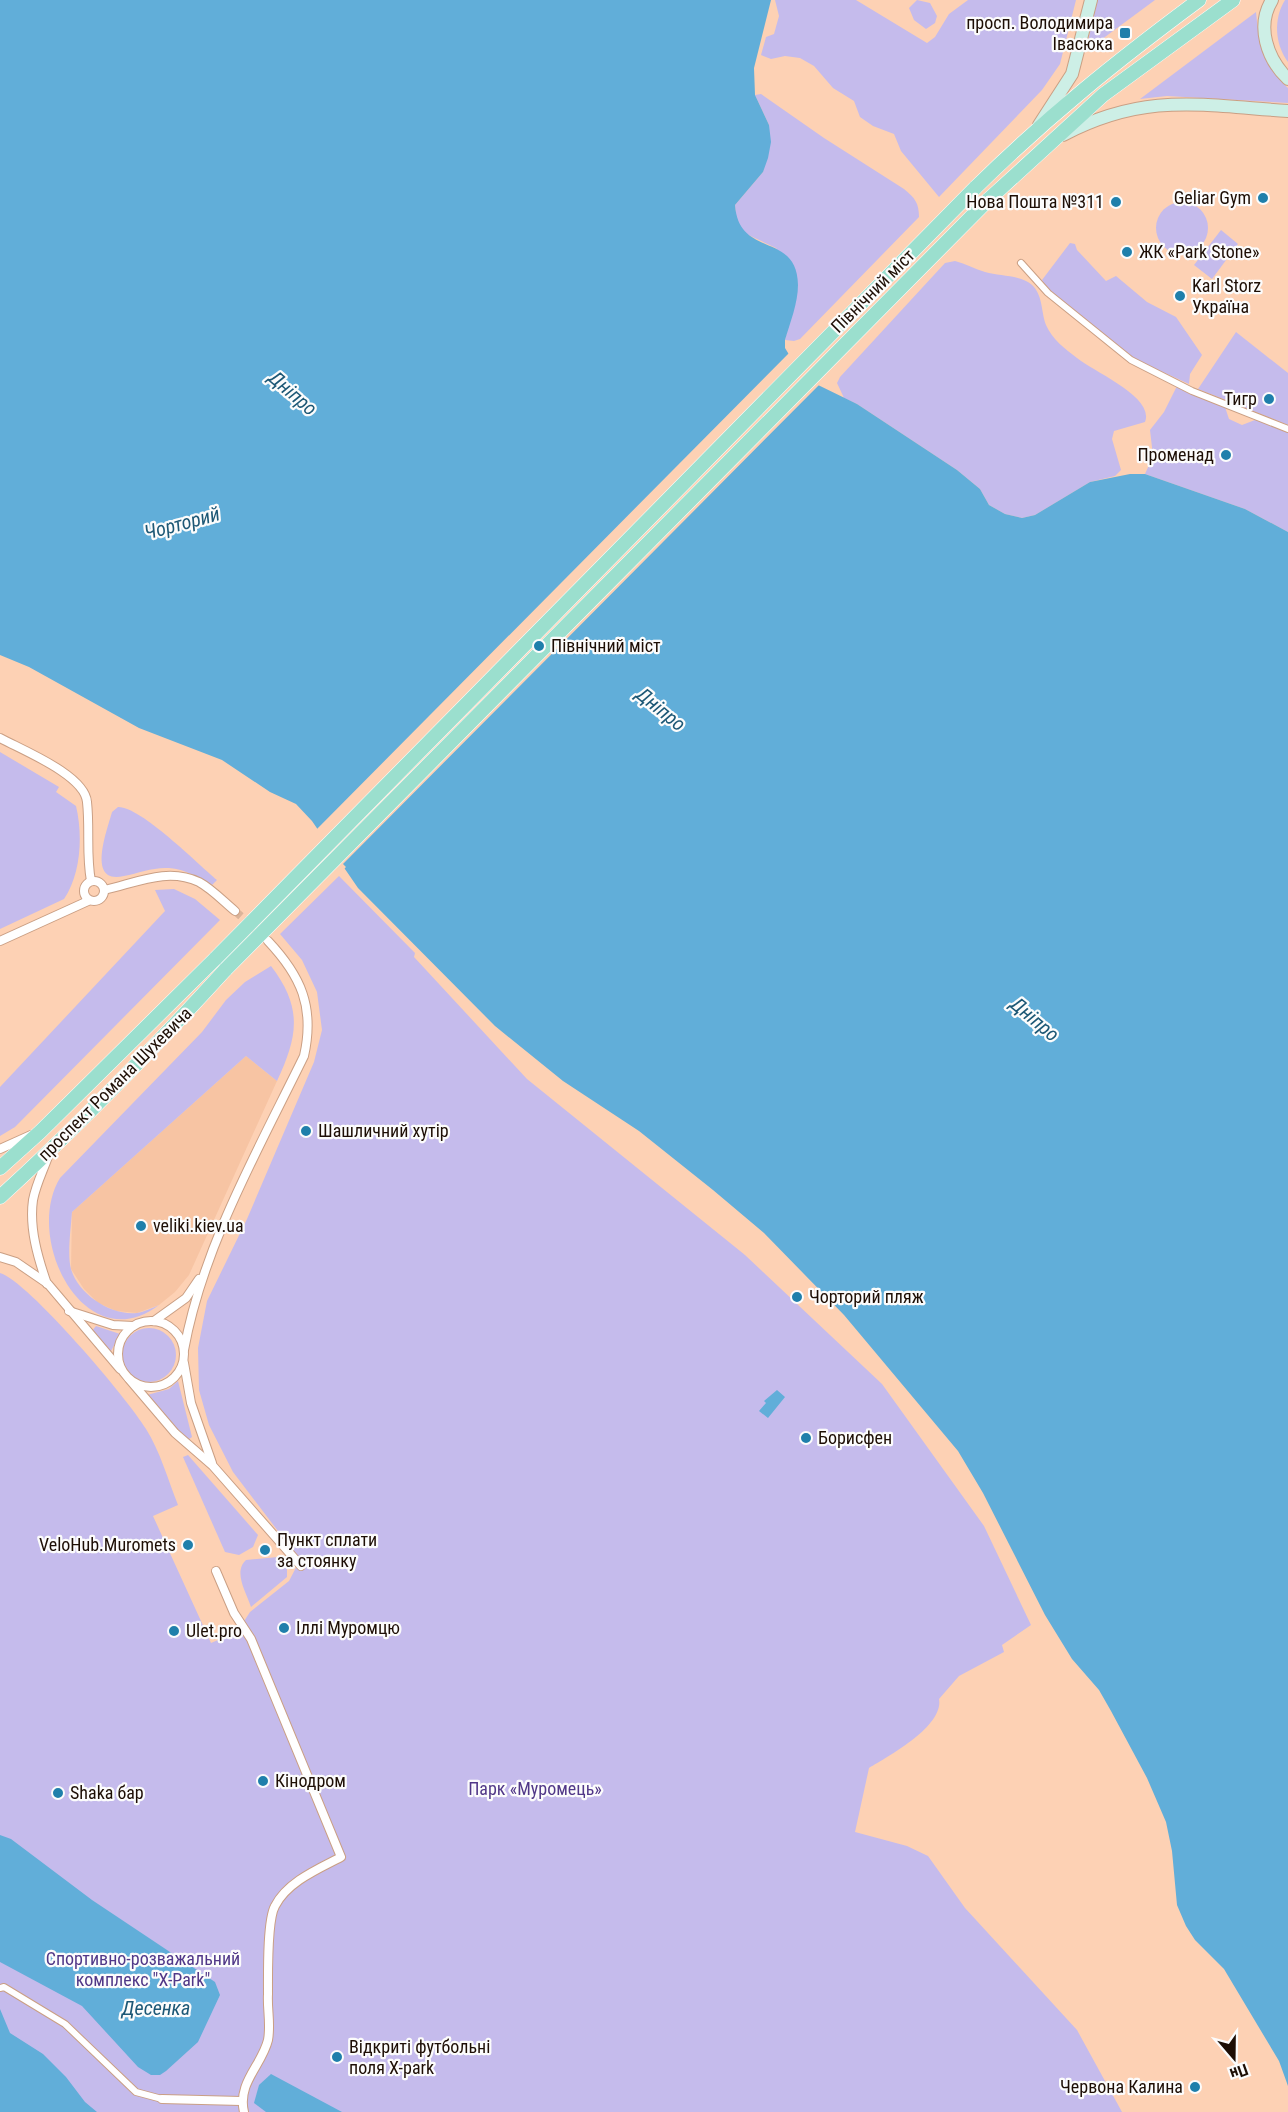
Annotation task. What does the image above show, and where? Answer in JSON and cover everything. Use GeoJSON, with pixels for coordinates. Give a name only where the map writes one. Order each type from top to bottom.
{"type":"FeatureCollection","features":[{"type":"Feature","properties":{"kind":"main road"},"geometry":{"type":"LineString","coordinates":[[1037,127],[1072,74],[1091,0]]}},
{"type":"Feature","properties":{"kind":"main road","name":"Північний міст"},"geometry":{"type":"LineString","coordinates":[[216,958],[1037,127],[1092,80],[1199,0]]}},
{"type":"Feature","properties":{"kind":"main road","name":"Північний міст"},"geometry":{"type":"LineString","coordinates":[[226,969],[988,200],[1103,95],[1233,0]]}},
{"type":"Feature","properties":{"kind":"main road"},"geometry":{"type":"LineString","coordinates":[[1272,0],[1267,8],[1264,34],[1274,61],[1288,79]]}},
{"type":"Feature","properties":{"kind":"main road"},"geometry":{"type":"LineString","coordinates":[[1049,143],[1100,117],[1145,105],[1169,102],[1288,111]]}},
{"type":"Feature","properties":{"kind":"main road","name":"проспект Романа Шухевича"},"geometry":{"type":"LineString","coordinates":[[0,1168],[40,1132],[216,958]]}},
{"type":"Feature","properties":{"kind":"main road","name":"проспект Романа Шухевича"},"geometry":{"type":"LineString","coordinates":[[0,1197],[50,1152],[168,1033],[226,969]]}},
{"type":"Feature","properties":{"kind":"street"},"geometry":{"type":"LineString","coordinates":[[1021,263],[1048,293],[1131,360],[1192,391],[1288,429]]}},
{"type":"Feature","properties":{"kind":"street"},"geometry":{"type":"LineString","coordinates":[[0,738],[71,777],[81,786],[87,800],[86,856],[91,881]]}},
{"type":"Feature","properties":{"kind":"street"},"geometry":{"type":"LineString","coordinates":[[104,890],[156,876],[184,877],[201,883],[235,912]]}},
{"type":"Feature","properties":{"kind":"street"},"geometry":{"type":"LineString","coordinates":[[91,881],[99,882],[104,890]]}},
{"type":"Feature","properties":{"kind":"street"},"geometry":{"type":"LineString","coordinates":[[88,901],[83,890],[91,881]]}},
{"type":"Feature","properties":{"kind":"street"},"geometry":{"type":"LineString","coordinates":[[0,940],[88,901],[100,900],[104,890]]}},
{"type":"Feature","properties":{"kind":"street"},"geometry":{"type":"LineString","coordinates":[[213,1466],[191,1403],[184,1363],[190,1314],[203,1274],[238,1193],[304,1056],[308,1036],[309,1020],[300,987],[285,959],[268,941]]}},
{"type":"Feature","properties":{"kind":"street"},"geometry":{"type":"LineString","coordinates":[[0,1149],[40,1132]]}},
{"type":"Feature","properties":{"kind":"street"},"geometry":{"type":"LineString","coordinates":[[50,1152],[34,1197],[32,1213],[40,1264],[48,1284],[68,1311],[175,1433],[213,1466],[301,1566]]}},
{"type":"Feature","properties":{"kind":"street"},"geometry":{"type":"LineString","coordinates":[[0,1257],[16,1262],[48,1284]]}},
{"type":"Feature","properties":{"kind":"street"},"geometry":{"type":"LineString","coordinates":[[68,1311],[113,1325],[133,1326],[154,1321],[186,1298],[203,1274]]}},
{"type":"Feature","properties":{"kind":"street"},"geometry":{"type":"LineString","coordinates":[[154,1321],[174,1330],[184,1350]]}},
{"type":"Feature","properties":{"kind":"street"},"geometry":{"type":"LineString","coordinates":[[123,1372],[118,1352],[125,1332],[133,1326]]}},
{"type":"Feature","properties":{"kind":"street"},"geometry":{"type":"LineString","coordinates":[[129,1379],[138,1385],[159,1386],[177,1375],[184,1363]]}},
{"type":"Feature","properties":{"kind":"street"},"geometry":{"type":"LineString","coordinates":[[216,1571],[234,1613],[251,1639],[341,1857],[291,1886],[274,1906],[268,1977],[270,2020],[267,2042],[253,2067],[241,2101],[243,2112]]}},
{"type":"Feature","properties":{"kind":"street"},"geometry":{"type":"LineString","coordinates":[[0,1988],[4,1987],[23,1997],[65,2024],[136,2092],[162,2099],[241,2101]]}},
{"type":"Feature","properties":{"kind":"shaded area"},"geometry":{"type":"Polygon","coordinates":[[[246,1056],[277,1081],[189,1275],[175,1292],[159,1305],[137,1313],[116,1311],[98,1303],[84,1289],[71,1269],[72,1212],[246,1056]]]}},
{"type":"Feature","properties":{"kind":"green space"},"geometry":{"type":"Polygon","coordinates":[[[775,0],[856,0],[927,43],[935,37],[949,14],[968,0],[1076,0],[1060,64],[1042,90],[939,197],[901,151],[894,134],[873,126],[860,117],[854,101],[833,88],[814,66],[800,58],[785,56],[771,59],[761,55],[766,37],[774,34],[779,16],[775,0]]]}},
{"type":"Feature","properties":{"kind":"green space"},"geometry":{"type":"Polygon","coordinates":[[[917,0],[930,3],[937,16],[935,23],[926,29],[914,20],[909,8],[917,0]]]}},
{"type":"Feature","properties":{"kind":"green space"},"geometry":{"type":"Polygon","coordinates":[[[1097,0],[1155,0],[1086,51],[1097,0]]]}},
{"type":"Feature","properties":{"kind":"green space"},"geometry":{"type":"Polygon","coordinates":[[[1285,0],[1288,0],[1288,62],[1280,48],[1277,32],[1281,7],[1285,0]]]}},
{"type":"Feature","properties":{"kind":"green space"},"geometry":{"type":"Polygon","coordinates":[[[1256,12],[1264,54],[1273,72],[1288,88],[1288,103],[1167,96],[1140,99],[1256,12]]]}},
{"type":"Feature","properties":{"kind":"green space"},"geometry":{"type":"Polygon","coordinates":[[[761,94],[904,189],[916,201],[919,212],[919,217],[800,339],[794,341],[785,340],[798,285],[776,248],[742,232],[736,217],[735,205],[763,172],[769,125],[755,95],[761,94]]]}},
{"type":"Feature","properties":{"kind":"green space"},"geometry":{"type":"Polygon","coordinates":[[[1182,202],[1196,206],[1204,214],[1208,228],[1204,242],[1196,250],[1182,254],[1168,250],[1160,242],[1156,228],[1160,214],[1168,206],[1182,202]]]}},
{"type":"Feature","properties":{"kind":"green space"},"geometry":{"type":"Polygon","coordinates":[[[1221,230],[1238,244],[1212,279],[1194,265],[1221,230]]]}},
{"type":"Feature","properties":{"kind":"green space"},"geometry":{"type":"Polygon","coordinates":[[[1070,243],[1075,244],[1077,250],[1106,281],[1116,276],[1147,302],[1176,317],[1202,355],[1190,374],[1189,384],[1132,358],[1048,291],[1042,280],[1070,243]]]}},
{"type":"Feature","properties":{"kind":"green space"},"geometry":{"type":"Polygon","coordinates":[[[955,261],[985,272],[1022,279],[1032,285],[1039,295],[1046,325],[1055,339],[1085,364],[1121,386],[1141,403],[1146,413],[1145,422],[1114,431],[1112,439],[1121,470],[1115,476],[1090,482],[1035,515],[1022,518],[1005,514],[989,505],[980,489],[957,470],[857,404],[844,398],[837,383],[840,377],[945,263],[955,261]]]}},
{"type":"Feature","properties":{"kind":"green space"},"geometry":{"type":"Polygon","coordinates":[[[1236,332],[1288,373],[1288,425],[1198,389],[1236,332]]]}},
{"type":"Feature","properties":{"kind":"green space"},"geometry":{"type":"Polygon","coordinates":[[[1177,386],[1225,407],[1229,419],[1242,425],[1255,420],[1288,430],[1288,532],[1245,509],[1145,474],[1153,456],[1150,430],[1164,412],[1177,386]]]}},
{"type":"Feature","properties":{"kind":"green space"},"geometry":{"type":"Polygon","coordinates":[[[0,752],[59,787],[56,792],[76,806],[80,842],[74,878],[64,899],[0,929],[0,752]]]}},
{"type":"Feature","properties":{"kind":"green space"},"geometry":{"type":"Polygon","coordinates":[[[118,807],[128,809],[154,825],[217,880],[212,885],[186,872],[169,868],[112,877],[105,872],[102,865],[104,843],[112,812],[118,807]]]}},
{"type":"Feature","properties":{"kind":"green space","name":"Парк «Муромець»"},"geometry":{"type":"Polygon","coordinates":[[[339,876],[415,953],[414,957],[527,1079],[745,1255],[882,1384],[984,1526],[1031,1625],[1002,1645],[1004,1652],[959,1676],[939,1699],[938,1709],[924,1730],[869,1768],[855,1832],[907,1846],[928,1856],[965,1908],[1077,2030],[1122,2112],[0,2112],[0,1273],[14,1281],[54,1318],[100,1369],[146,1429],[160,1456],[178,1505],[153,1516],[211,1643],[237,1632],[250,1612],[289,1581],[300,1560],[233,1472],[209,1425],[199,1390],[198,1348],[207,1301],[247,1219],[314,1062],[322,1030],[317,992],[302,960],[280,934],[339,876]]]}},
{"type":"Feature","properties":{"kind":"green space"},"geometry":{"type":"Polygon","coordinates":[[[174,889],[195,899],[220,920],[15,1127],[0,1136],[0,1087],[165,911],[155,890],[174,889]]]}},
{"type":"Feature","properties":{"kind":"green space"},"geometry":{"type":"Polygon","coordinates":[[[271,966],[288,995],[294,1022],[289,1050],[277,1081],[246,1056],[72,1212],[69,1256],[71,1269],[88,1295],[107,1307],[127,1313],[145,1311],[159,1305],[132,1318],[107,1317],[85,1306],[68,1285],[56,1260],[49,1231],[51,1203],[60,1178],[202,1032],[226,1000],[245,982],[271,966]]]}},
{"type":"Feature","properties":{"kind":"green space"},"geometry":{"type":"Polygon","coordinates":[[[96,1326],[120,1334],[110,1353],[92,1331],[96,1326]]]}},
{"type":"Feature","properties":{"kind":"green space"},"geometry":{"type":"Polygon","coordinates":[[[144,1328],[154,1328],[164,1332],[172,1340],[176,1355],[172,1370],[164,1378],[154,1382],[144,1382],[134,1378],[126,1370],[122,1360],[122,1350],[126,1340],[134,1332],[144,1328]]]}},
{"type":"Feature","properties":{"kind":"green space"},"geometry":{"type":"Polygon","coordinates":[[[178,1381],[192,1437],[189,1439],[186,1439],[147,1395],[169,1389],[178,1381]]]}},
{"type":"Feature","properties":{"kind":"green space"},"geometry":{"type":"Polygon","coordinates":[[[188,1455],[258,1535],[253,1547],[239,1555],[225,1552],[183,1457],[188,1455]]]}},
{"type":"Feature","properties":{"kind":"green space"},"geometry":{"type":"Polygon","coordinates":[[[278,1557],[287,1566],[287,1577],[251,1607],[242,1582],[242,1565],[246,1560],[278,1557]]]}},
{"type":"Feature","properties":{"kind":"water"},"geometry":{"type":"Polygon","coordinates":[[[0,0],[771,0],[754,68],[755,95],[769,125],[771,142],[763,172],[735,205],[739,222],[746,233],[779,250],[788,257],[795,268],[798,292],[785,340],[785,348],[796,366],[816,384],[857,404],[957,470],[980,489],[989,505],[1005,514],[1022,518],[1035,515],[1090,482],[1130,474],[1145,474],[1245,509],[1288,532],[1288,2086],[1279,2061],[1224,1969],[1195,1940],[1186,1926],[1177,1905],[1172,1851],[1166,1822],[1147,1778],[1099,1690],[1072,1659],[1045,1615],[983,1493],[958,1451],[844,1315],[764,1233],[713,1190],[639,1131],[563,1081],[495,1026],[358,888],[312,821],[296,804],[270,792],[222,760],[139,728],[29,667],[0,655],[0,0]]]}},
{"type":"Feature","properties":{"kind":"water"},"geometry":{"type":"Polygon","coordinates":[[[777,1390],[785,1397],[768,1418],[759,1411],[766,1403],[764,1401],[777,1390]]]}},
{"type":"Feature","properties":{"kind":"water","name":"Десенка"},"geometry":{"type":"Polygon","coordinates":[[[0,1835],[11,1839],[92,1900],[215,1982],[220,1995],[198,2042],[166,2071],[160,2075],[151,2075],[138,2067],[82,2006],[0,1962],[0,1835]]]}},
{"type":"Feature","properties":{"kind":"water"},"geometry":{"type":"Polygon","coordinates":[[[0,2009],[10,2033],[43,2054],[66,2077],[85,2102],[97,2112],[0,2112],[0,2009]]]}},
{"type":"Feature","properties":{"kind":"water"},"geometry":{"type":"Polygon","coordinates":[[[271,2074],[342,2112],[266,2112],[254,2103],[259,2085],[271,2074]]]}},
{"type":"Feature","properties":{"kind":"pier","name":"Північний міст"},"geometry":{"type":"Polygon","coordinates":[[[791,351],[798,364],[821,383],[343,864],[346,867],[342,871],[315,831],[791,351]]]}},
{"type":"Feature","properties":{"kind":"tunnel"},"geometry":{"type":"LineString","coordinates":[[235,911],[264,937]]}},
{"type":"Feature","properties":{"kind":"place","name":"просп. Володимира Івасюка"},"geometry":{"type":"Point","coordinates":[1125,33]}},
{"type":"Feature","properties":{"kind":"place","name":"Geliar Gym"},"geometry":{"type":"Point","coordinates":[1263,198]}},
{"type":"Feature","properties":{"kind":"place","name":"Нова Пошта №311"},"geometry":{"type":"Point","coordinates":[1116,202]}},
{"type":"Feature","properties":{"kind":"place","name":"ЖК «Park Stone»"},"geometry":{"type":"Point","coordinates":[1127,252]}},
{"type":"Feature","properties":{"kind":"place","name":"Karl Storz Україна"},"geometry":{"type":"Point","coordinates":[1180,296]}},
{"type":"Feature","properties":{"kind":"place","name":"Тигр"},"geometry":{"type":"Point","coordinates":[1269,399]}},
{"type":"Feature","properties":{"kind":"place","name":"Променад"},"geometry":{"type":"Point","coordinates":[1226,455]}},
{"type":"Feature","properties":{"kind":"place","name":"Північний міст"},"geometry":{"type":"Point","coordinates":[539,646]}},
{"type":"Feature","properties":{"kind":"place","name":"Шашличний хутір"},"geometry":{"type":"Point","coordinates":[306,1131]}},
{"type":"Feature","properties":{"kind":"place","name":"veliki.kiev.ua"},"geometry":{"type":"Point","coordinates":[141,1226]}},
{"type":"Feature","properties":{"kind":"place","name":"Чорторий пляж"},"geometry":{"type":"Point","coordinates":[797,1297]}},
{"type":"Feature","properties":{"kind":"place","name":"Борисфен"},"geometry":{"type":"Point","coordinates":[806,1438]}},
{"type":"Feature","properties":{"kind":"place","name":"VeloHub.Muromets"},"geometry":{"type":"Point","coordinates":[188,1545]}},
{"type":"Feature","properties":{"kind":"place","name":"Пункт сплати за стоянку"},"geometry":{"type":"Point","coordinates":[265,1550]}},
{"type":"Feature","properties":{"kind":"place","name":"Іллі Муромцю"},"geometry":{"type":"Point","coordinates":[284,1628]}},
{"type":"Feature","properties":{"kind":"place","name":"Ulet.pro"},"geometry":{"type":"Point","coordinates":[174,1631]}},
{"type":"Feature","properties":{"kind":"place","name":"Кінодром"},"geometry":{"type":"Point","coordinates":[263,1781]}},
{"type":"Feature","properties":{"kind":"place","name":"Shaka бар"},"geometry":{"type":"Point","coordinates":[58,1793]}},
{"type":"Feature","properties":{"kind":"place","name":"Відкриті футбольні поля X-park"},"geometry":{"type":"Point","coordinates":[337,2057]}},
{"type":"Feature","properties":{"kind":"place","name":"Червона Калина"},"geometry":{"type":"Point","coordinates":[1195,2087]}},
{"type":"Feature","properties":{"kind":"water label","name":"Дніпро"},"geometry":{"type":"Point","coordinates":[293,393]}},
{"type":"Feature","properties":{"kind":"water label","name":"Чорторий"},"geometry":{"type":"Point","coordinates":[182,523]}},
{"type":"Feature","properties":{"kind":"water label","name":"Дніпро"},"geometry":{"type":"Point","coordinates":[661,709]}},
{"type":"Feature","properties":{"kind":"water label","name":"Дніпро"},"geometry":{"type":"Point","coordinates":[1035,1019]}},
{"type":"Feature","properties":{"kind":"park label","name":"Спортивно-розважальний комплекс \"Х-Park\""},"geometry":{"type":"Point","coordinates":[143,1969]}}]}
